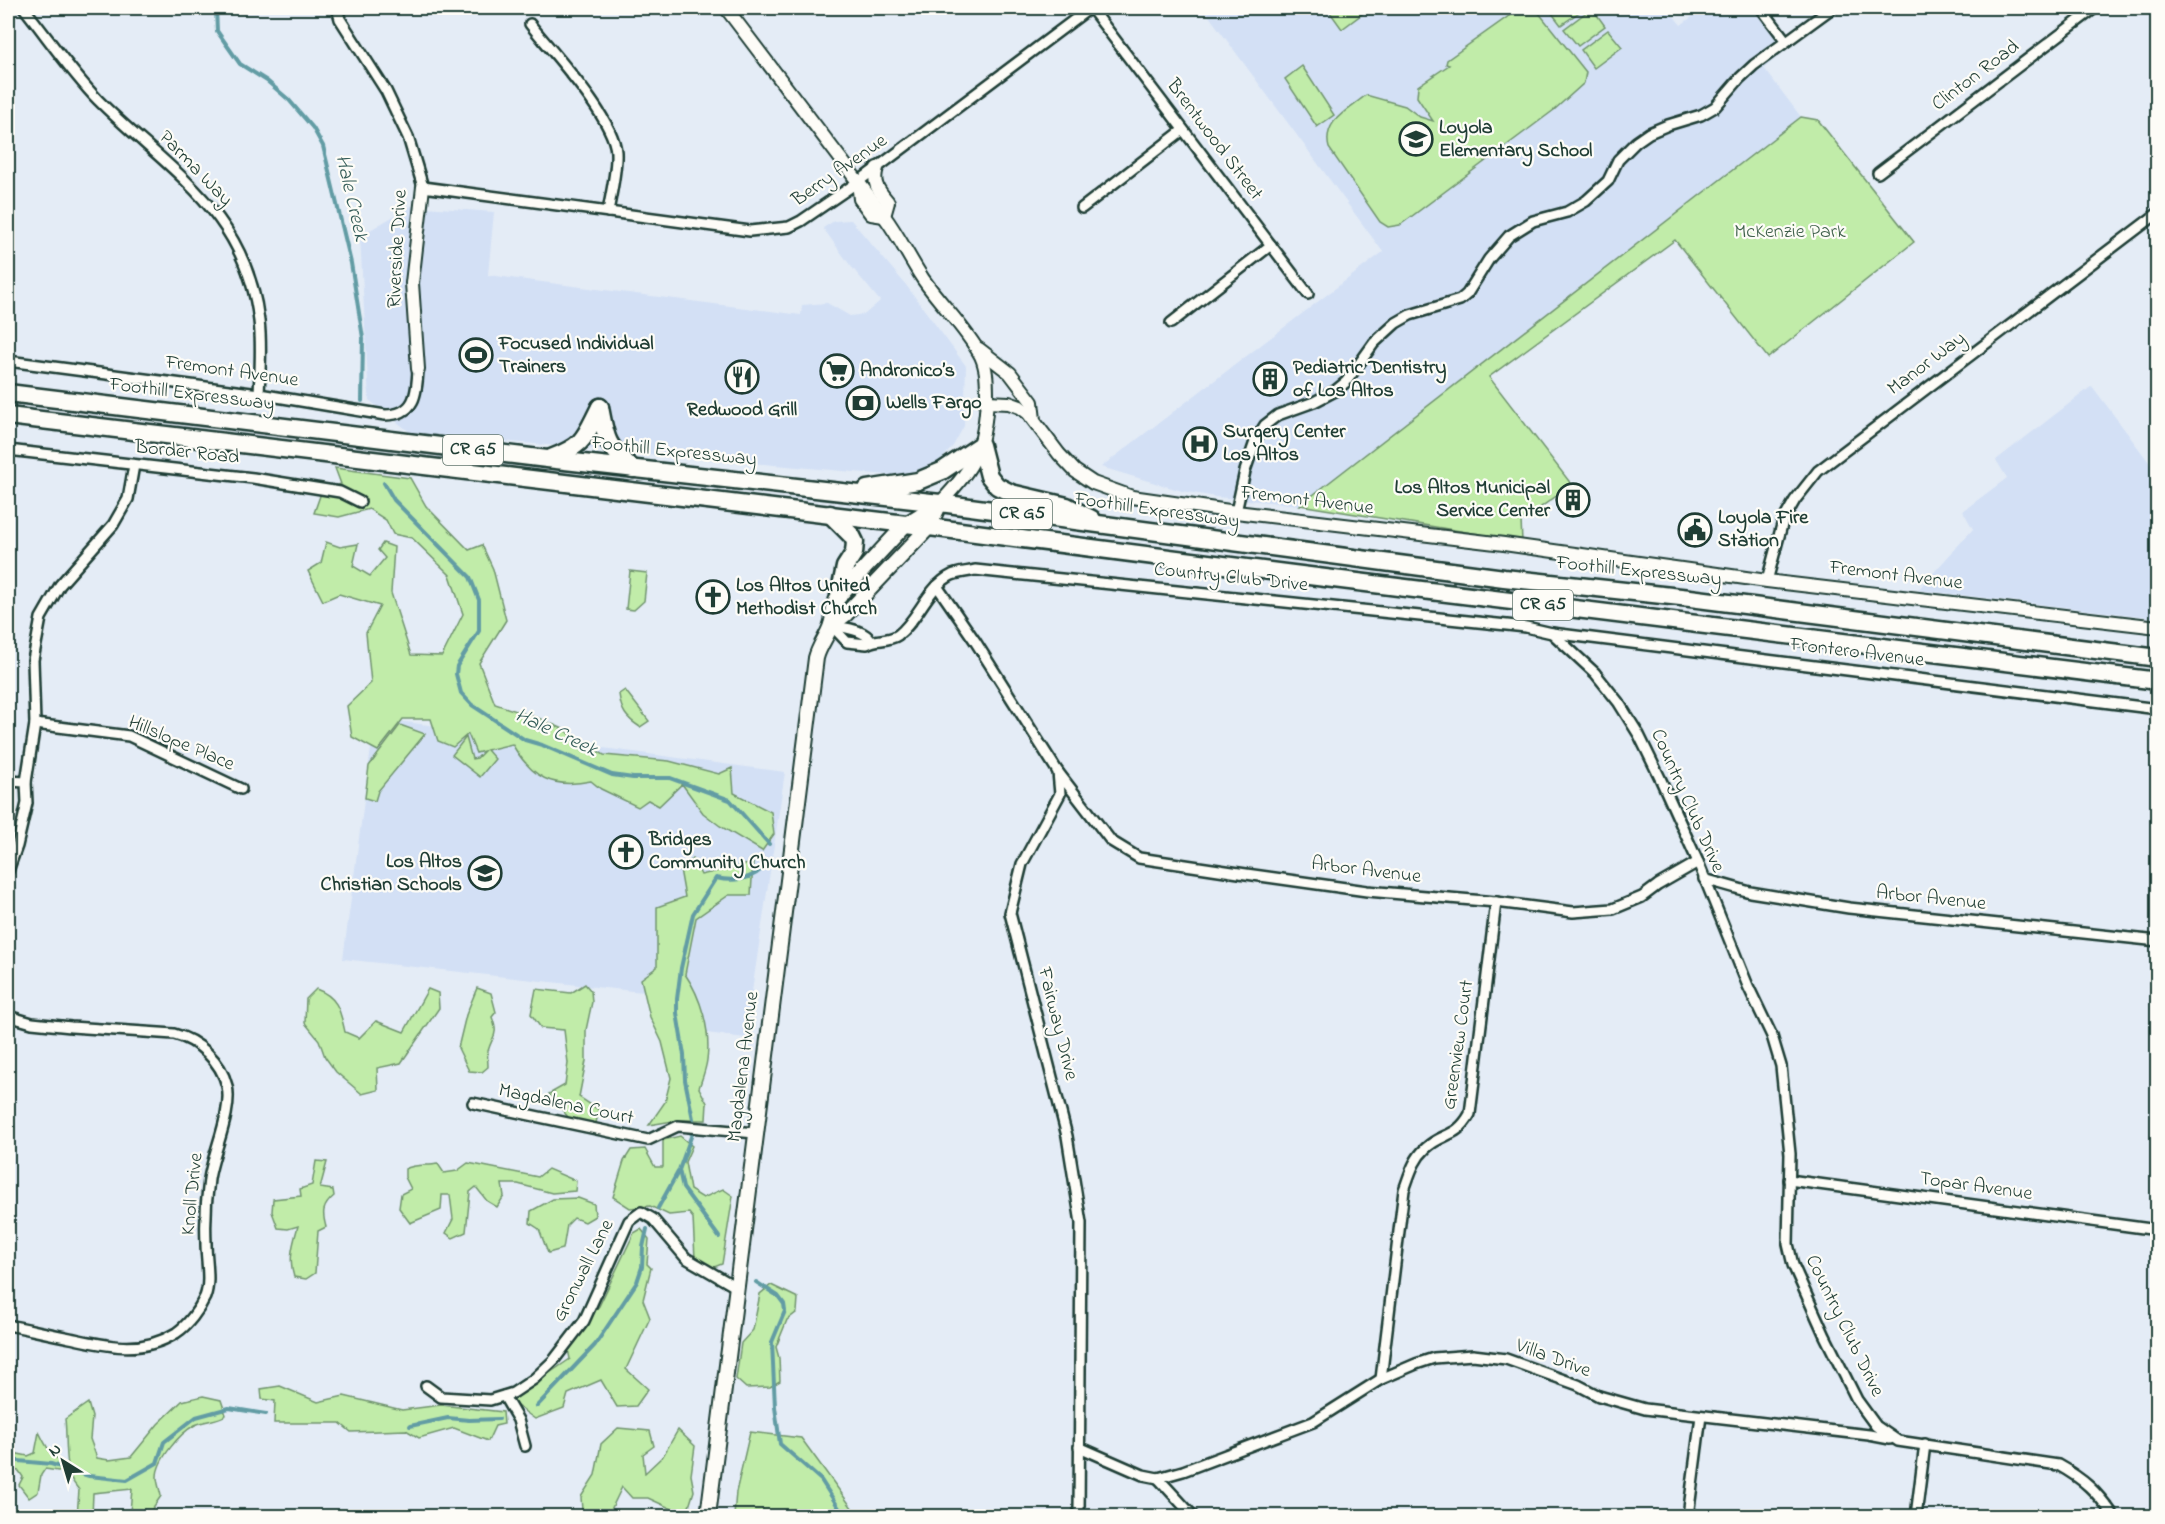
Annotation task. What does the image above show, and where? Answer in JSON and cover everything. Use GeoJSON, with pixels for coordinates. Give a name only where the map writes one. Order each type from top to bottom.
{"type":"FeatureCollection","features":[{"type":"Feature","properties":{"kind":"highway","name":"Foothill Expressway"},"geometry":{"type":"LineString","coordinates":[[8,393],[547,459],[940,503],[1492,576],[1690,598],[2157,658]]}},
{"type":"Feature","properties":{"kind":"highway"},"geometry":{"type":"LineString","coordinates":[[547,459],[573,450],[582,441],[600,407],[607,442],[614,452],[633,469]]}},
{"type":"Feature","properties":{"kind":"highway","name":"Foothill Expressway"},"geometry":{"type":"LineString","coordinates":[[8,416],[929,526],[1293,574],[2157,681]]}},
{"type":"Feature","properties":{"kind":"highway"},"geometry":{"type":"LineString","coordinates":[[850,492],[918,481],[942,471],[981,445],[988,476],[997,486],[1011,493],[1066,506],[1104,525]]}},
{"type":"Feature","properties":{"kind":"highway"},"geometry":{"type":"LineString","coordinates":[[830,514],[848,531],[855,542],[854,553],[845,567],[839,596]]}},
{"type":"Feature","properties":{"kind":"main road","name":"Magdalena Avenue"},"geometry":{"type":"LineString","coordinates":[[708,1516],[813,670],[819,648],[831,625],[833,604],[839,596],[906,524],[940,503]]}},
{"type":"Feature","properties":{"kind":"main road","name":"Magdalena Avenue"},"geometry":{"type":"LineString","coordinates":[[831,625],[846,614],[929,526],[940,503]]}},
{"type":"Feature","properties":{"kind":"street","name":"Parma Way"},"geometry":{"type":"LineString","coordinates":[[24,8],[98,100],[188,181],[216,212],[244,260],[254,297],[260,323],[259,394]]}},
{"type":"Feature","properties":{"kind":"street","name":"Riverside Drive"},"geometry":{"type":"LineString","coordinates":[[337,8],[340,19],[386,91],[408,137],[423,187],[412,284],[418,369]]}},
{"type":"Feature","properties":{"kind":"street"},"geometry":{"type":"LineString","coordinates":[[726,8],[899,236],[922,277],[974,344],[1010,373],[1032,402],[1035,421]]}},
{"type":"Feature","properties":{"kind":"street","name":"Berry Avenue"},"geometry":{"type":"LineString","coordinates":[[423,187],[750,231],[789,227],[858,182],[1091,8]]}},
{"type":"Feature","properties":{"kind":"street","name":"Brentwood Street"},"geometry":{"type":"LineString","coordinates":[[1091,8],[1308,294]]}},
{"type":"Feature","properties":{"kind":"street"},"geometry":{"type":"LineString","coordinates":[[1761,8],[1786,41]]}},
{"type":"Feature","properties":{"kind":"street"},"geometry":{"type":"LineString","coordinates":[[1236,512],[1245,471],[1256,439],[1265,425],[1278,415],[1314,402],[1335,391],[1346,382],[1374,343],[1396,323],[1427,308],[1460,300],[1467,294],[1489,259],[1509,236],[1533,221],[1567,212],[1586,201],[1608,181],[1618,160],[1636,142],[1649,133],[1701,115],[1715,107],[1747,72],[1832,8]]}},
{"type":"Feature","properties":{"kind":"street","name":"Clinton Road"},"geometry":{"type":"LineString","coordinates":[[1878,173],[2095,8]]}},
{"type":"Feature","properties":{"kind":"street"},"geometry":{"type":"LineString","coordinates":[[530,24],[599,111],[611,133],[616,153],[608,212]]}},
{"type":"Feature","properties":{"kind":"street"},"geometry":{"type":"LineString","coordinates":[[1082,208],[1183,130]]}},
{"type":"Feature","properties":{"kind":"street"},"geometry":{"type":"LineString","coordinates":[[877,168],[874,177],[876,187],[888,202],[884,216]]}},
{"type":"Feature","properties":{"kind":"street","name":"Manor Way"},"geometry":{"type":"LineString","coordinates":[[1767,581],[1783,521],[1795,500],[1818,471],[2157,213]]}},
{"type":"Feature","properties":{"kind":"street"},"geometry":{"type":"LineString","coordinates":[[1171,322],[1271,245]]}},
{"type":"Feature","properties":{"kind":"street"},"geometry":{"type":"LineString","coordinates":[[940,503],[969,470],[981,445],[986,418],[987,380],[985,369],[974,344]]}},
{"type":"Feature","properties":{"kind":"street","name":"Fremont Avenue"},"geometry":{"type":"LineString","coordinates":[[8,361],[259,394],[385,415],[396,415],[405,411],[412,402],[418,389],[418,369]]}},
{"type":"Feature","properties":{"kind":"street","name":"Fremont Avenue"},"geometry":{"type":"LineString","coordinates":[[987,402],[1009,403],[1020,407],[1035,421],[1059,454],[1075,471],[1093,483],[1132,497],[1236,512],[1504,544],[1767,581],[2157,627]]}},
{"type":"Feature","properties":{"kind":"street","name":"Border Road"},"geometry":{"type":"LineString","coordinates":[[8,450],[253,478],[340,492],[360,501]]}},
{"type":"Feature","properties":{"kind":"street"},"geometry":{"type":"LineString","coordinates":[[8,871],[17,846],[27,803],[26,782],[35,724],[33,660],[41,618],[60,585],[112,525],[128,499],[134,465]]}},
{"type":"Feature","properties":{"kind":"street","name":"Country Club Drive"},"geometry":{"type":"LineString","coordinates":[[831,625],[855,630],[869,637],[871,641],[885,641],[900,633],[937,586],[952,575],[975,570],[1526,627],[1552,633],[1596,673],[1619,703],[1643,743],[1698,862],[1748,986],[1772,1036],[1781,1066],[1786,1100],[1790,1180],[1788,1245],[1803,1288],[1857,1400],[1876,1426],[1898,1441]]}},
{"type":"Feature","properties":{"kind":"street"},"geometry":{"type":"LineString","coordinates":[[937,586],[975,641],[1058,772]]}},
{"type":"Feature","properties":{"kind":"street","name":"Frontero Avenue"},"geometry":{"type":"LineString","coordinates":[[1552,633],[2157,709]]}},
{"type":"Feature","properties":{"kind":"street","name":"Hillslope Place"},"geometry":{"type":"LineString","coordinates":[[35,724],[129,736],[241,789]]}},
{"type":"Feature","properties":{"kind":"street","name":"Arbor Avenue"},"geometry":{"type":"LineString","coordinates":[[1058,772],[1111,841],[1139,858],[1367,891],[1496,902],[1573,912],[1613,909],[1642,897],[1698,862]]}},
{"type":"Feature","properties":{"kind":"street","name":"Fairway Drive"},"geometry":{"type":"LineString","coordinates":[[1058,772],[1060,794],[1022,864],[1010,913],[1067,1136],[1081,1223],[1078,1516]]}},
{"type":"Feature","properties":{"kind":"street"},"geometry":{"type":"LineString","coordinates":[[8,781],[26,782]]}},
{"type":"Feature","properties":{"kind":"street","name":"Arbor Avenue"},"geometry":{"type":"LineString","coordinates":[[1704,879],[1750,892],[1849,908],[2157,941]]}},
{"type":"Feature","properties":{"kind":"street","name":"Greenview Court"},"geometry":{"type":"LineString","coordinates":[[1381,1379],[1404,1190],[1415,1160],[1428,1146],[1463,1126],[1470,1114],[1496,902]]}},
{"type":"Feature","properties":{"kind":"street","name":"Knoll Drive"},"geometry":{"type":"LineString","coordinates":[[8,1016],[32,1023],[174,1034],[186,1037],[205,1050],[214,1061],[224,1077],[229,1102],[209,1177],[206,1206],[208,1272],[205,1296],[195,1315],[177,1332],[137,1347],[115,1347],[8,1325]]}},
{"type":"Feature","properties":{"kind":"street","name":"Magdalena Court"},"geometry":{"type":"LineString","coordinates":[[473,1103],[648,1140],[678,1126],[755,1133]]}},
{"type":"Feature","properties":{"kind":"street","name":"Topar Avenue"},"geometry":{"type":"LineString","coordinates":[[1790,1180],[2157,1230]]}},
{"type":"Feature","properties":{"kind":"street","name":"Gronwall Lane"},"geometry":{"type":"LineString","coordinates":[[426,1386],[441,1397],[490,1400],[513,1393],[534,1379],[554,1360],[584,1321],[629,1221],[641,1212],[653,1219],[686,1258],[736,1287]]}},
{"type":"Feature","properties":{"kind":"street","name":"Villa Drive"},"geometry":{"type":"LineString","coordinates":[[1158,1478],[1313,1422],[1381,1379],[1416,1364],[1434,1358],[1473,1355],[1506,1359],[1578,1385],[1599,1396],[1645,1409],[1869,1435],[1898,1441]]}},
{"type":"Feature","properties":{"kind":"street"},"geometry":{"type":"LineString","coordinates":[[504,1396],[518,1420],[525,1446]]}},
{"type":"Feature","properties":{"kind":"street"},"geometry":{"type":"LineString","coordinates":[[1688,1516],[1701,1416]]}},
{"type":"Feature","properties":{"kind":"street"},"geometry":{"type":"LineString","coordinates":[[1898,1441],[2058,1465],[2080,1477],[2100,1497],[2114,1516]]}},
{"type":"Feature","properties":{"kind":"street"},"geometry":{"type":"LineString","coordinates":[[1916,1516],[1925,1444]]}},
{"type":"Feature","properties":{"kind":"street"},"geometry":{"type":"LineString","coordinates":[[1079,1448],[1158,1478],[1193,1516]]}},
{"type":"Feature","properties":{"kind":"shaded area"},"geometry":{"type":"Polygon","coordinates":[[[1203,8],[1667,8],[1681,25],[1704,8],[1756,8],[1792,45],[1764,68],[1801,117],[1300,505],[1216,497],[1182,491],[1101,467],[1383,252],[1203,8]]]}},
{"type":"Feature","properties":{"kind":"shaded area"},"geometry":{"type":"Polygon","coordinates":[[[411,206],[494,212],[488,275],[801,315],[802,305],[827,303],[850,316],[865,314],[880,301],[823,228],[834,221],[851,220],[906,285],[966,366],[964,426],[953,446],[932,471],[899,476],[411,433],[369,400],[360,236],[411,206]]]}},
{"type":"Feature","properties":{"kind":"shaded area"},"geometry":{"type":"Polygon","coordinates":[[[2092,386],[2157,473],[2157,618],[1918,590],[1973,529],[1963,511],[2007,478],[1996,460],[2092,386]]]}},
{"type":"Feature","properties":{"kind":"shaded area"},"geometry":{"type":"Polygon","coordinates":[[[375,718],[785,772],[745,1038],[699,1032],[686,995],[343,959],[375,718]]]}},
{"type":"Feature","properties":{"kind":"green space"},"geometry":{"type":"Polygon","coordinates":[[[1327,8],[1357,8],[1362,14],[1342,29],[1327,8]]]}},
{"type":"Feature","properties":{"kind":"green space"},"geometry":{"type":"Polygon","coordinates":[[[1535,8],[1586,72],[1584,83],[1554,110],[1400,225],[1388,227],[1380,222],[1329,148],[1329,130],[1333,123],[1366,95],[1405,106],[1420,117],[1433,121],[1417,97],[1418,86],[1449,65],[1446,64],[1447,60],[1516,11],[1535,8]]]}},
{"type":"Feature","properties":{"kind":"green space"},"geometry":{"type":"Polygon","coordinates":[[[1548,8],[1585,8],[1561,25],[1548,8]]]}},
{"type":"Feature","properties":{"kind":"green space"},"geometry":{"type":"Polygon","coordinates":[[[1592,8],[1605,26],[1578,46],[1564,29],[1592,8]]]}},
{"type":"Feature","properties":{"kind":"green space"},"geometry":{"type":"Polygon","coordinates":[[[1608,30],[1622,47],[1594,68],[1581,50],[1608,30]]]}},
{"type":"Feature","properties":{"kind":"green space"},"geometry":{"type":"Polygon","coordinates":[[[1302,66],[1334,115],[1317,127],[1285,79],[1302,66]]]}},
{"type":"Feature","properties":{"kind":"green space","name":"McKenzie Park"},"geometry":{"type":"Polygon","coordinates":[[[1801,117],[1818,120],[1914,242],[1768,358],[1675,240],[1489,377],[1572,485],[1521,521],[1522,541],[1300,505],[1801,117]]]}},
{"type":"Feature","properties":{"kind":"green space"},"geometry":{"type":"Polygon","coordinates":[[[335,468],[410,478],[426,506],[469,550],[482,545],[493,569],[506,620],[479,663],[495,704],[561,728],[604,755],[669,761],[719,774],[732,768],[734,793],[771,812],[774,834],[762,851],[703,813],[682,784],[659,806],[648,800],[638,807],[601,789],[591,781],[565,783],[544,778],[527,765],[512,744],[487,750],[495,759],[480,777],[452,755],[466,737],[472,759],[477,758],[484,751],[476,753],[468,734],[453,747],[438,741],[431,719],[403,719],[378,751],[352,737],[347,706],[371,683],[366,633],[380,606],[339,594],[323,601],[308,571],[321,563],[326,542],[340,547],[358,544],[353,566],[370,576],[385,558],[378,550],[383,543],[394,547],[391,593],[411,655],[442,656],[463,614],[450,575],[412,538],[393,534],[386,520],[369,509],[339,517],[314,513],[322,490],[341,484],[335,468]]]}},
{"type":"Feature","properties":{"kind":"green space"},"geometry":{"type":"Polygon","coordinates":[[[630,571],[647,573],[644,601],[634,610],[626,609],[630,571]]]}},
{"type":"Feature","properties":{"kind":"green space"},"geometry":{"type":"Polygon","coordinates":[[[625,690],[649,721],[640,727],[623,710],[619,694],[625,690]]]}},
{"type":"Feature","properties":{"kind":"green space"},"geometry":{"type":"Polygon","coordinates":[[[400,725],[425,734],[378,791],[375,801],[365,798],[369,766],[400,725]]]}},
{"type":"Feature","properties":{"kind":"green space"},"geometry":{"type":"Polygon","coordinates":[[[693,859],[701,875],[753,863],[751,895],[729,895],[696,918],[685,974],[696,993],[704,1015],[708,1038],[707,1060],[699,1088],[707,1103],[706,1120],[679,1120],[649,1125],[665,1102],[671,1078],[662,1042],[650,1017],[641,979],[657,967],[657,907],[685,897],[680,869],[693,859]]]}},
{"type":"Feature","properties":{"kind":"green space"},"geometry":{"type":"Polygon","coordinates":[[[585,984],[591,991],[592,1002],[586,1030],[586,1061],[579,1097],[599,1110],[596,1123],[573,1123],[549,1094],[565,1085],[568,1063],[564,1030],[541,1028],[531,1014],[536,989],[571,993],[585,984]]]}},
{"type":"Feature","properties":{"kind":"green space"},"geometry":{"type":"Polygon","coordinates":[[[477,988],[491,993],[496,1012],[492,1017],[495,1032],[488,1051],[488,1067],[482,1072],[469,1071],[458,1048],[466,1015],[477,988]]]}},
{"type":"Feature","properties":{"kind":"green space"},"geometry":{"type":"Polygon","coordinates":[[[316,989],[334,1000],[345,1032],[359,1038],[376,1021],[404,1032],[428,989],[438,993],[439,1008],[401,1063],[377,1068],[378,1090],[362,1094],[336,1072],[325,1057],[319,1040],[305,1023],[306,999],[316,989]]]}},
{"type":"Feature","properties":{"kind":"green space"},"geometry":{"type":"Polygon","coordinates":[[[680,1136],[692,1146],[685,1162],[690,1190],[703,1198],[723,1189],[733,1196],[722,1264],[709,1269],[695,1259],[693,1218],[689,1213],[669,1215],[650,1206],[630,1208],[613,1197],[624,1161],[631,1150],[645,1149],[655,1167],[663,1167],[663,1140],[680,1136]]]}},
{"type":"Feature","properties":{"kind":"green space"},"geometry":{"type":"Polygon","coordinates":[[[316,1161],[327,1162],[320,1188],[333,1190],[334,1196],[324,1210],[326,1227],[318,1231],[315,1273],[306,1279],[294,1277],[291,1264],[298,1226],[288,1229],[278,1228],[272,1212],[273,1199],[301,1196],[300,1189],[312,1185],[316,1161]]]}},
{"type":"Feature","properties":{"kind":"green space"},"geometry":{"type":"Polygon","coordinates":[[[468,1163],[538,1177],[548,1169],[576,1181],[575,1191],[552,1193],[518,1184],[502,1184],[504,1196],[497,1207],[487,1201],[476,1187],[470,1192],[466,1232],[453,1238],[446,1233],[453,1219],[450,1195],[442,1195],[441,1210],[410,1223],[399,1208],[401,1194],[411,1189],[405,1177],[405,1169],[438,1164],[444,1173],[457,1171],[468,1163]]]}},
{"type":"Feature","properties":{"kind":"green space"},"geometry":{"type":"Polygon","coordinates":[[[578,1198],[594,1204],[595,1216],[585,1222],[574,1218],[567,1225],[563,1249],[548,1253],[539,1229],[530,1223],[531,1211],[553,1199],[578,1198]]]}},
{"type":"Feature","properties":{"kind":"green space"},"geometry":{"type":"Polygon","coordinates":[[[641,1229],[649,1239],[647,1264],[651,1268],[643,1300],[650,1318],[626,1369],[648,1389],[636,1406],[617,1407],[601,1380],[568,1394],[564,1408],[535,1419],[513,1403],[521,1382],[545,1376],[570,1359],[567,1344],[599,1306],[634,1233],[641,1229]]]}},
{"type":"Feature","properties":{"kind":"green space"},"geometry":{"type":"Polygon","coordinates":[[[771,1285],[798,1298],[797,1312],[787,1320],[776,1347],[780,1381],[770,1387],[746,1388],[736,1379],[741,1343],[753,1330],[760,1294],[771,1285]]]}},
{"type":"Feature","properties":{"kind":"green space"},"geometry":{"type":"Polygon","coordinates":[[[280,1386],[318,1402],[344,1396],[402,1410],[441,1405],[503,1412],[504,1424],[495,1426],[488,1441],[454,1428],[419,1438],[406,1430],[351,1432],[340,1423],[274,1423],[275,1401],[262,1399],[261,1389],[280,1386]]]}},
{"type":"Feature","properties":{"kind":"green space"},"geometry":{"type":"Polygon","coordinates":[[[203,1396],[221,1400],[226,1415],[195,1425],[170,1448],[158,1470],[157,1479],[161,1496],[148,1515],[130,1512],[132,1489],[93,1493],[92,1516],[77,1516],[79,1490],[69,1473],[65,1419],[88,1403],[92,1417],[90,1439],[97,1458],[109,1460],[131,1457],[158,1424],[182,1401],[203,1396]]]}},
{"type":"Feature","properties":{"kind":"green space"},"geometry":{"type":"Polygon","coordinates":[[[618,1428],[650,1431],[654,1446],[643,1454],[645,1473],[663,1456],[678,1430],[695,1446],[691,1475],[694,1491],[687,1513],[648,1498],[632,1498],[622,1487],[608,1516],[579,1516],[582,1510],[581,1497],[595,1475],[601,1444],[618,1428]]]}},
{"type":"Feature","properties":{"kind":"green space"},"geometry":{"type":"Polygon","coordinates":[[[39,1432],[46,1446],[64,1463],[66,1472],[45,1469],[41,1475],[38,1492],[29,1498],[19,1485],[23,1477],[19,1471],[8,1470],[8,1452],[28,1456],[35,1453],[39,1432]]]}},
{"type":"Feature","properties":{"kind":"green space"},"geometry":{"type":"Polygon","coordinates":[[[750,1432],[801,1438],[858,1516],[734,1516],[736,1492],[750,1432]]]}},
{"type":"Feature","properties":{"kind":"waterway","name":"Hale Creek"},"geometry":{"type":"LineString","coordinates":[[216,8],[217,31],[240,64],[267,81],[289,100],[313,128],[323,146],[351,263],[363,338],[362,401]]}},
{"type":"Feature","properties":{"kind":"waterway","name":"Hale Creek"},"geometry":{"type":"LineString","coordinates":[[384,483],[394,500],[470,577],[479,600],[479,631],[457,666],[456,674],[461,693],[472,705],[525,740],[612,775],[633,778],[670,778],[730,800],[769,844]]}},
{"type":"Feature","properties":{"kind":"waterway","name":"Hale Creek"},"geometry":{"type":"LineString","coordinates":[[693,1119],[685,1080],[684,1055],[677,1013],[681,968],[693,914],[716,878],[743,879],[755,874],[765,865]]}},
{"type":"Feature","properties":{"kind":"waterway","name":"Hale Creek"},"geometry":{"type":"LineString","coordinates":[[692,1134],[679,1170],[683,1188],[719,1237]]}},
{"type":"Feature","properties":{"kind":"waterway"},"geometry":{"type":"LineString","coordinates":[[658,1208],[678,1172]]}},
{"type":"Feature","properties":{"kind":"waterway"},"geometry":{"type":"LineString","coordinates":[[537,1406],[595,1345],[637,1282],[642,1267],[647,1229]]}},
{"type":"Feature","properties":{"kind":"waterway"},"geometry":{"type":"LineString","coordinates":[[756,1282],[778,1296],[784,1304],[785,1311],[772,1342],[775,1407],[780,1444],[821,1480],[844,1516]]}},
{"type":"Feature","properties":{"kind":"waterway"},"geometry":{"type":"LineString","coordinates":[[8,1460],[51,1464],[89,1476],[127,1480],[157,1463],[164,1442],[196,1417],[229,1408],[266,1414]]}},
{"type":"Feature","properties":{"kind":"waterway"},"geometry":{"type":"LineString","coordinates":[[410,1426],[448,1418],[499,1419]]}},
{"type":"Feature","properties":{"kind":"place","name":"Loyola Elementary School"},"geometry":{"type":"Point","coordinates":[1416,139]}},
{"type":"Feature","properties":{"kind":"place","name":"Focused Individual Trainers"},"geometry":{"type":"Point","coordinates":[476,355]}},
{"type":"Feature","properties":{"kind":"place","name":"Andronico’s"},"geometry":{"type":"Point","coordinates":[837,371]}},
{"type":"Feature","properties":{"kind":"place","name":"Redwood Grill"},"geometry":{"type":"Point","coordinates":[742,377]}},
{"type":"Feature","properties":{"kind":"place","name":"Pediatric Dentistry of Los Altos"},"geometry":{"type":"Point","coordinates":[1270,379]}},
{"type":"Feature","properties":{"kind":"place","name":"Wells Fargo"},"geometry":{"type":"Point","coordinates":[863,403]}},
{"type":"Feature","properties":{"kind":"place","name":"Surgery Center Los Altos"},"geometry":{"type":"Point","coordinates":[1200,444]}},
{"type":"Feature","properties":{"kind":"place","name":"Los Altos Municipal Service Center"},"geometry":{"type":"Point","coordinates":[1573,500]}},
{"type":"Feature","properties":{"kind":"place","name":"Loyola Fire Station"},"geometry":{"type":"Point","coordinates":[1695,530]}},
{"type":"Feature","properties":{"kind":"place","name":"Los Altos United Methodist Church"},"geometry":{"type":"Point","coordinates":[713,597]}},
{"type":"Feature","properties":{"kind":"place","name":"Bridges Community Church"},"geometry":{"type":"Point","coordinates":[626,852]}},
{"type":"Feature","properties":{"kind":"place","name":"Los Altos Christian Schools"},"geometry":{"type":"Point","coordinates":[485,873]}}]}
